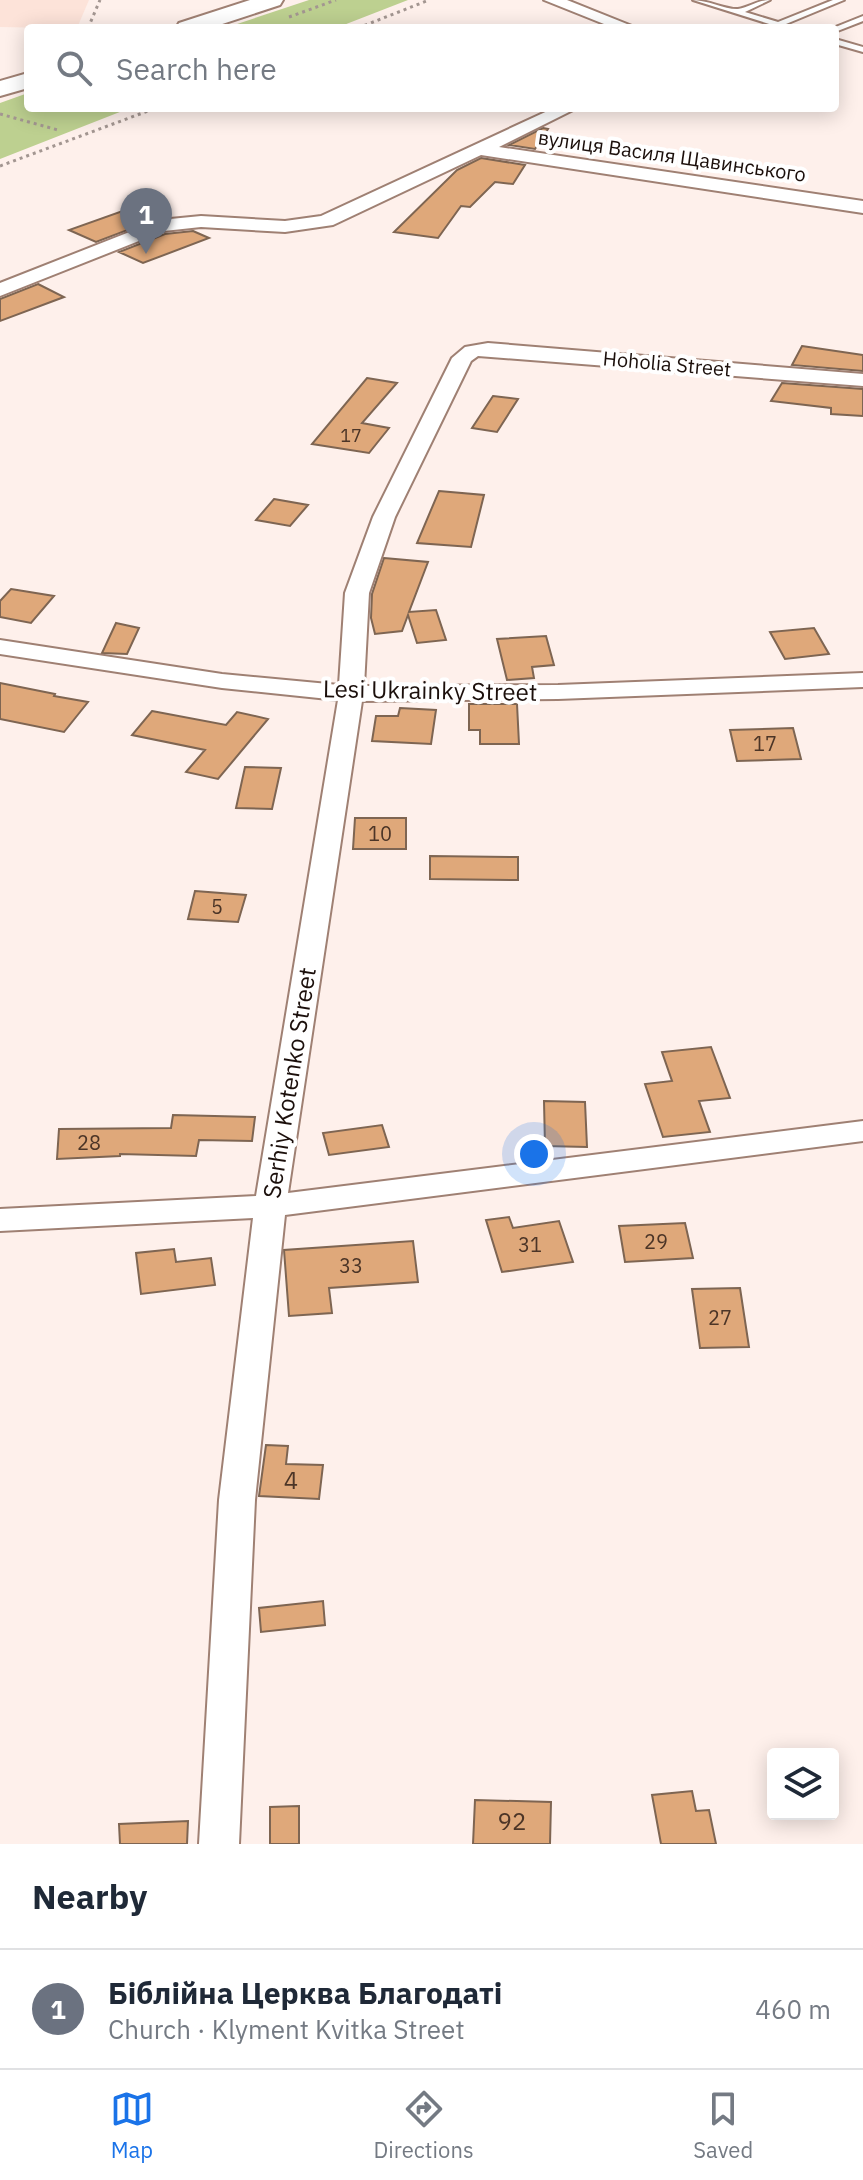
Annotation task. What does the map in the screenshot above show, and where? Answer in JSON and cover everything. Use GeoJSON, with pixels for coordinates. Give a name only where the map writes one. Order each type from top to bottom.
{"type":"FeatureCollection","features":[{"type":"Feature","properties":{"kind":"street"},"geometry":{"type":"LineString","coordinates":[[552,0],[618,24]]}},
{"type":"Feature","properties":{"kind":"street"},"geometry":{"type":"LineString","coordinates":[[206,24],[278,9]]}},
{"type":"Feature","properties":{"kind":"street"},"geometry":{"type":"LineString","coordinates":[[0,89],[24,81]]}},
{"type":"Feature","properties":{"kind":"street"},"geometry":{"type":"LineString","coordinates":[[0,290],[160,226],[183,220],[303,227],[326,221],[559,112]]}},
{"type":"Feature","properties":{"kind":"street","name":"вулиця Василя Щавинського"},"geometry":{"type":"LineString","coordinates":[[475,149],[863,207]]}},
{"type":"Feature","properties":{"kind":"street","name":"Hoholia Street"},"geometry":{"type":"LineString","coordinates":[[472,351],[488,349],[863,380]]}},
{"type":"Feature","properties":{"kind":"street","name":"Serhiy Kotenko Street"},"geometry":{"type":"LineString","coordinates":[[219,1844],[237,1500],[250,1365],[270,1206],[351,694],[357,593],[384,517],[462,358],[472,351]]}},
{"type":"Feature","properties":{"kind":"street","name":"Lesi Ukrainky Street"},"geometry":{"type":"LineString","coordinates":[[0,647],[192,677],[351,694],[573,692],[863,680]]}},
{"type":"Feature","properties":{"kind":"street"},"geometry":{"type":"LineString","coordinates":[[0,1220],[270,1206],[863,1131]]}},
{"type":"Feature","properties":{"kind":"lane"},"geometry":{"type":"LineString","coordinates":[[697,0],[779,24],[840,0]]}},
{"type":"Feature","properties":{"kind":"lane"},"geometry":{"type":"LineString","coordinates":[[737,12],[766,0]]}},
{"type":"Feature","properties":{"kind":"lane"},"geometry":{"type":"LineString","coordinates":[[839,28],[863,18]]}},
{"type":"Feature","properties":{"kind":"lane"},"geometry":{"type":"LineString","coordinates":[[839,42],[862,49]]}},
{"type":"Feature","properties":{"kind":"path"},"geometry":{"type":"LineString","coordinates":[[90,24],[100,0]]}},
{"type":"Feature","properties":{"kind":"path"},"geometry":{"type":"LineString","coordinates":[[278,9],[336,0]]}},
{"type":"Feature","properties":{"kind":"path"},"geometry":{"type":"LineString","coordinates":[[368,24],[429,0]]}},
{"type":"Feature","properties":{"kind":"path"},"geometry":{"type":"LineString","coordinates":[[0,166],[145,112]]}},
{"type":"Feature","properties":{"kind":"path"},"geometry":{"type":"LineString","coordinates":[[0,114],[58,130]]}},
{"type":"Feature","properties":{"kind":"shaded area"},"geometry":{"type":"Polygon","coordinates":[[[0,0],[89,0],[79,24],[0,27],[0,0]]]}},
{"type":"Feature","properties":{"kind":"green space"},"geometry":{"type":"Polygon","coordinates":[[[309,0],[408,0],[346,24],[237,24],[309,0]]]}},
{"type":"Feature","properties":{"kind":"green space"},"geometry":{"type":"Polygon","coordinates":[[[24,94],[24,112],[120,112],[0,159],[0,103],[24,94]]]}},
{"type":"Feature","properties":{"kind":"building"},"geometry":{"type":"Polygon","coordinates":[[[543,128],[548,129],[535,149],[509,145],[543,128]]]}},
{"type":"Feature","properties":{"kind":"building"},"geometry":{"type":"Polygon","coordinates":[[[481,158],[525,165],[513,184],[495,182],[470,207],[461,206],[438,238],[394,232],[457,170],[481,158]]]}},
{"type":"Feature","properties":{"kind":"building"},"geometry":{"type":"Polygon","coordinates":[[[131,208],[162,217],[96,242],[69,230],[131,208]]]}},
{"type":"Feature","properties":{"kind":"building"},"geometry":{"type":"Polygon","coordinates":[[[193,231],[209,238],[143,263],[119,252],[165,234],[193,231]]]}},
{"type":"Feature","properties":{"kind":"building"},"geometry":{"type":"Polygon","coordinates":[[[38,284],[64,297],[0,321],[0,299],[38,284]]]}},
{"type":"Feature","properties":{"kind":"building"},"geometry":{"type":"Polygon","coordinates":[[[802,346],[863,355],[863,371],[792,365],[802,346]]]}},
{"type":"Feature","properties":{"kind":"building"},"geometry":{"type":"Polygon","coordinates":[[[367,378],[397,383],[362,423],[389,428],[369,453],[312,444],[367,378]]]}},
{"type":"Feature","properties":{"kind":"building"},"geometry":{"type":"Polygon","coordinates":[[[782,383],[863,389],[863,416],[831,414],[831,408],[771,401],[782,383]]]}},
{"type":"Feature","properties":{"kind":"building"},"geometry":{"type":"Polygon","coordinates":[[[493,396],[518,399],[497,432],[472,428],[493,396]]]}},
{"type":"Feature","properties":{"kind":"building"},"geometry":{"type":"Polygon","coordinates":[[[439,491],[484,495],[471,547],[417,543],[439,491]]]}},
{"type":"Feature","properties":{"kind":"building"},"geometry":{"type":"Polygon","coordinates":[[[274,499],[308,505],[290,526],[256,520],[274,499]]]}},
{"type":"Feature","properties":{"kind":"building"},"geometry":{"type":"Polygon","coordinates":[[[384,558],[428,562],[409,612],[436,610],[446,640],[417,643],[408,615],[402,631],[375,634],[371,618],[372,594],[384,558]]]}},
{"type":"Feature","properties":{"kind":"building"},"geometry":{"type":"Polygon","coordinates":[[[11,589],[54,596],[31,623],[0,617],[0,601],[11,589]]]}},
{"type":"Feature","properties":{"kind":"building"},"geometry":{"type":"Polygon","coordinates":[[[116,623],[139,628],[127,654],[102,653],[116,623]]]}},
{"type":"Feature","properties":{"kind":"building"},"geometry":{"type":"Polygon","coordinates":[[[814,628],[829,654],[785,659],[770,632],[814,628]]]}},
{"type":"Feature","properties":{"kind":"building"},"geometry":{"type":"Polygon","coordinates":[[[546,636],[554,665],[532,667],[534,678],[507,680],[497,639],[546,636]]]}},
{"type":"Feature","properties":{"kind":"building"},"geometry":{"type":"Polygon","coordinates":[[[0,683],[88,702],[64,732],[0,719],[0,683]]]}},
{"type":"Feature","properties":{"kind":"building"},"geometry":{"type":"Polygon","coordinates":[[[469,704],[517,704],[519,744],[480,744],[480,730],[469,730],[469,704]]]}},
{"type":"Feature","properties":{"kind":"building"},"geometry":{"type":"Polygon","coordinates":[[[400,708],[436,710],[431,744],[372,741],[376,716],[398,716],[400,708]]]}},
{"type":"Feature","properties":{"kind":"building"},"geometry":{"type":"Polygon","coordinates":[[[152,711],[226,725],[237,712],[268,719],[218,779],[186,772],[205,750],[132,735],[152,711]]]}},
{"type":"Feature","properties":{"kind":"building"},"geometry":{"type":"Polygon","coordinates":[[[793,728],[801,759],[737,761],[730,730],[793,728]]]}},
{"type":"Feature","properties":{"kind":"building"},"geometry":{"type":"Polygon","coordinates":[[[245,767],[281,768],[272,809],[236,808],[245,767]]]}},
{"type":"Feature","properties":{"kind":"building"},"geometry":{"type":"Polygon","coordinates":[[[355,818],[406,818],[406,849],[353,849],[355,818]]]}},
{"type":"Feature","properties":{"kind":"building"},"geometry":{"type":"Polygon","coordinates":[[[430,856],[518,857],[518,880],[430,879],[430,856]]]}},
{"type":"Feature","properties":{"kind":"building"},"geometry":{"type":"Polygon","coordinates":[[[195,891],[246,895],[238,922],[188,919],[195,891]]]}},
{"type":"Feature","properties":{"kind":"building"},"geometry":{"type":"Polygon","coordinates":[[[711,1047],[730,1098],[699,1101],[710,1132],[663,1137],[645,1084],[672,1081],[662,1052],[711,1047]]]}},
{"type":"Feature","properties":{"kind":"building"},"geometry":{"type":"Polygon","coordinates":[[[544,1101],[585,1102],[587,1147],[545,1146],[544,1101]]]}},
{"type":"Feature","properties":{"kind":"building"},"geometry":{"type":"Polygon","coordinates":[[[173,1115],[255,1117],[252,1141],[199,1140],[196,1156],[120,1154],[57,1159],[59,1129],[171,1128],[173,1115]]]}},
{"type":"Feature","properties":{"kind":"building"},"geometry":{"type":"Polygon","coordinates":[[[382,1125],[389,1147],[329,1155],[323,1133],[382,1125]]]}},
{"type":"Feature","properties":{"kind":"building"},"geometry":{"type":"Polygon","coordinates":[[[509,1217],[513,1228],[559,1221],[573,1262],[502,1272],[486,1220],[509,1217]]]}},
{"type":"Feature","properties":{"kind":"building"},"geometry":{"type":"Polygon","coordinates":[[[685,1223],[693,1258],[625,1262],[619,1226],[685,1223]]]}},
{"type":"Feature","properties":{"kind":"building"},"geometry":{"type":"Polygon","coordinates":[[[413,1241],[418,1282],[329,1288],[332,1313],[289,1316],[284,1250],[413,1241]]]}},
{"type":"Feature","properties":{"kind":"building"},"geometry":{"type":"Polygon","coordinates":[[[174,1249],[176,1262],[211,1258],[215,1285],[141,1294],[136,1253],[174,1249]]]}},
{"type":"Feature","properties":{"kind":"building"},"geometry":{"type":"Polygon","coordinates":[[[740,1288],[749,1347],[700,1348],[692,1289],[740,1288]]]}},
{"type":"Feature","properties":{"kind":"building"},"geometry":{"type":"Polygon","coordinates":[[[266,1445],[288,1446],[286,1464],[323,1465],[319,1499],[259,1496],[266,1445]]]}},
{"type":"Feature","properties":{"kind":"building"},"geometry":{"type":"Polygon","coordinates":[[[323,1601],[325,1625],[261,1632],[259,1608],[323,1601]]]}},
{"type":"Feature","properties":{"kind":"building"},"geometry":{"type":"Polygon","coordinates":[[[692,1791],[696,1811],[709,1810],[716,1844],[661,1844],[652,1795],[692,1791]]]}},
{"type":"Feature","properties":{"kind":"building"},"geometry":{"type":"Polygon","coordinates":[[[475,1800],[551,1802],[550,1844],[473,1844],[475,1800]]]}},
{"type":"Feature","properties":{"kind":"building"},"geometry":{"type":"Polygon","coordinates":[[[299,1806],[299,1844],[270,1844],[270,1807],[299,1806]]]}},
{"type":"Feature","properties":{"kind":"building"},"geometry":{"type":"Polygon","coordinates":[[[188,1821],[187,1844],[120,1844],[119,1824],[188,1821]]]}},
{"type":"Feature","properties":{"kind":"place","name":"Біблійна Церква Благодаті"},"geometry":{"type":"Point","coordinates":[146,254]}}]}
